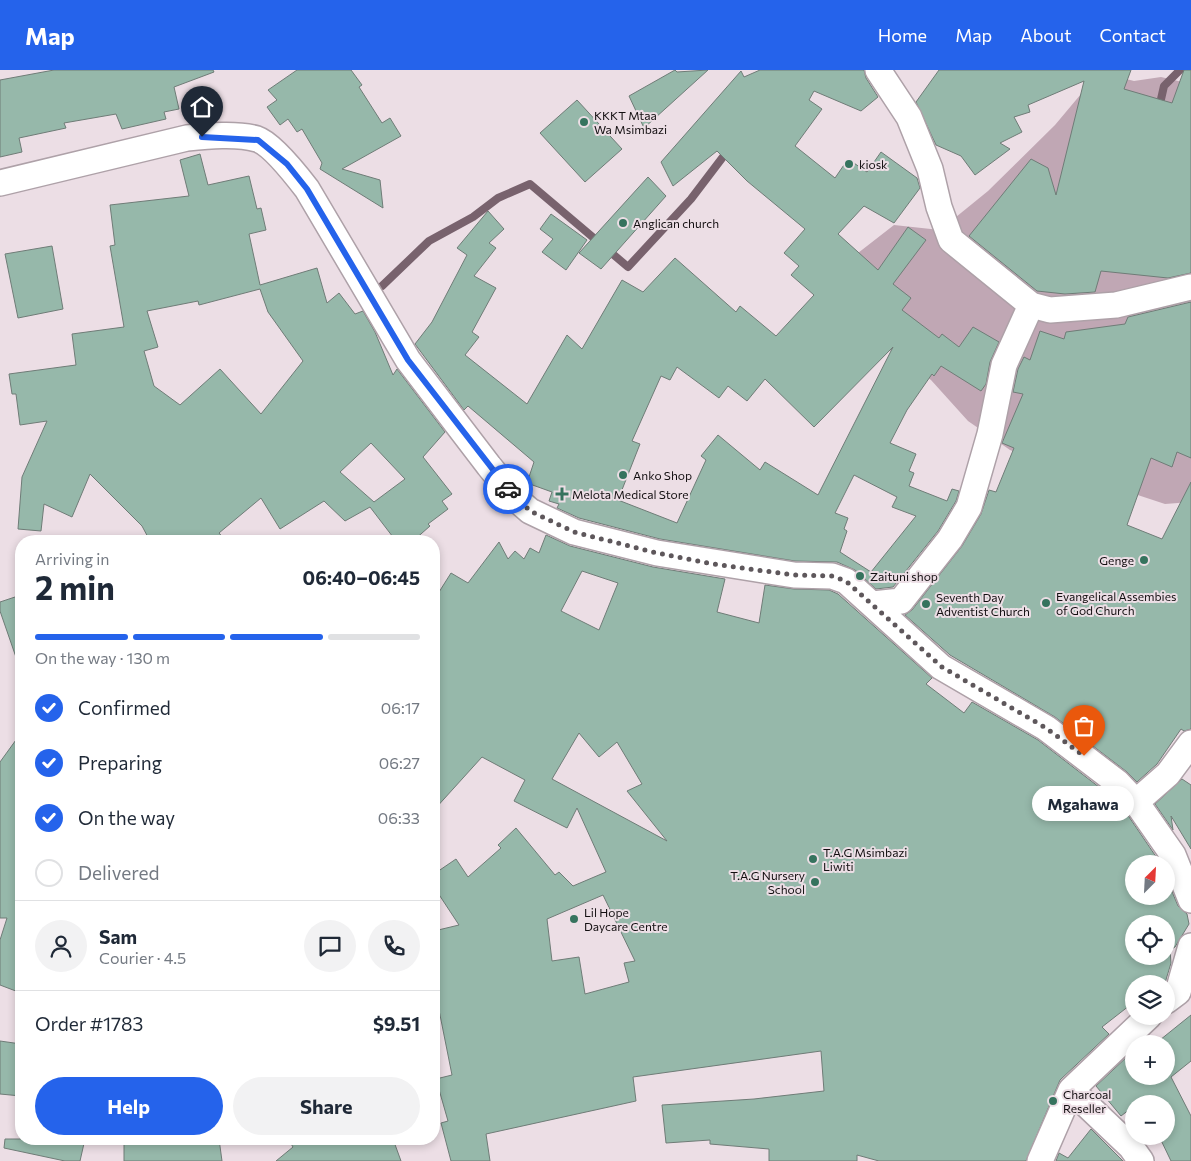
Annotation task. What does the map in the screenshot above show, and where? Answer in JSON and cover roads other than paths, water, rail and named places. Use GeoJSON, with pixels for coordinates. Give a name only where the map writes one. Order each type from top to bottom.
{"type":"FeatureCollection","features":[{"type":"Feature","properties":{"kind":"street"},"geometry":{"type":"LineString","coordinates":[[878,70],[909,117],[930,169],[939,207],[951,240],[1031,305],[1050,310],[1116,305],[1191,287]]}},
{"type":"Feature","properties":{"kind":"street"},"geometry":{"type":"LineString","coordinates":[[0,183],[187,138],[217,136],[258,140],[287,164],[307,189],[408,360],[489,466],[516,499],[530,511],[574,532],[657,553],[794,575],[832,576],[846,581],[942,667],[1046,728],[1096,765],[1136,802],[1173,855],[1191,900]]}},
{"type":"Feature","properties":{"kind":"street"},"geometry":{"type":"LineString","coordinates":[[873,604],[902,601],[945,546],[970,507],[990,434],[1004,365],[1031,305]]}},
{"type":"Feature","properties":{"kind":"street"},"geometry":{"type":"LineString","coordinates":[[1136,802],[1168,774],[1191,743]]}},
{"type":"Feature","properties":{"kind":"street"},"geometry":{"type":"LineString","coordinates":[[1175,994],[1178,992],[1191,946]]}},
{"type":"Feature","properties":{"kind":"street"},"geometry":{"type":"LineString","coordinates":[[1040,1161],[1071,1090],[1140,1025]]}},
{"type":"Feature","properties":{"kind":"street"},"geometry":{"type":"LineString","coordinates":[[1071,1090],[1131,1147],[1142,1161]]}},
{"type":"Feature","properties":{"kind":"waterway"},"geometry":{"type":"LineString","coordinates":[[1159,108],[1164,86],[1180,70]]}},
{"type":"Feature","properties":{"kind":"waterway"},"geometry":{"type":"LineString","coordinates":[[382,286],[429,241],[473,217],[498,198],[530,184],[628,267],[691,199],[729,149]]}},
{"type":"Feature","properties":{"kind":"place","name":"KKKT Mtaa Wa Msimbazi"},"geometry":{"type":"Point","coordinates":[584,122]}},
{"type":"Feature","properties":{"kind":"place","name":"kiosk"},"geometry":{"type":"Point","coordinates":[849,164]}},
{"type":"Feature","properties":{"kind":"place","name":"Anglican church"},"geometry":{"type":"Point","coordinates":[623,223]}},
{"type":"Feature","properties":{"kind":"place","name":"Anko Shop"},"geometry":{"type":"Point","coordinates":[623,475]}},
{"type":"Feature","properties":{"kind":"place","name":"Melota Medical Store"},"geometry":{"type":"Point","coordinates":[562,494]}},
{"type":"Feature","properties":{"kind":"place","name":"Genge"},"geometry":{"type":"Point","coordinates":[1144,560]}},
{"type":"Feature","properties":{"kind":"place","name":"Zaituni shop"},"geometry":{"type":"Point","coordinates":[860,576]}},
{"type":"Feature","properties":{"kind":"place","name":"Evangelical Assembies of God Church"},"geometry":{"type":"Point","coordinates":[1046,603]}},
{"type":"Feature","properties":{"kind":"place","name":"Seventh Day Adventist Church"},"geometry":{"type":"Point","coordinates":[926,604]}},
{"type":"Feature","properties":{"kind":"place","name":"Mgahawa"},"geometry":{"type":"Point","coordinates":[1084,756]}},
{"type":"Feature","properties":{"kind":"place","name":"T.A.G Msimbazi Liwiti"},"geometry":{"type":"Point","coordinates":[813,859]}},
{"type":"Feature","properties":{"kind":"place","name":"T.A.G Nursery School"},"geometry":{"type":"Point","coordinates":[815,882]}},
{"type":"Feature","properties":{"kind":"place","name":"Lil Hope Daycare Centre"},"geometry":{"type":"Point","coordinates":[574,919]}},
{"type":"Feature","properties":{"kind":"place","name":"Charcoal Reseller"},"geometry":{"type":"Point","coordinates":[1053,1101]}}]}
